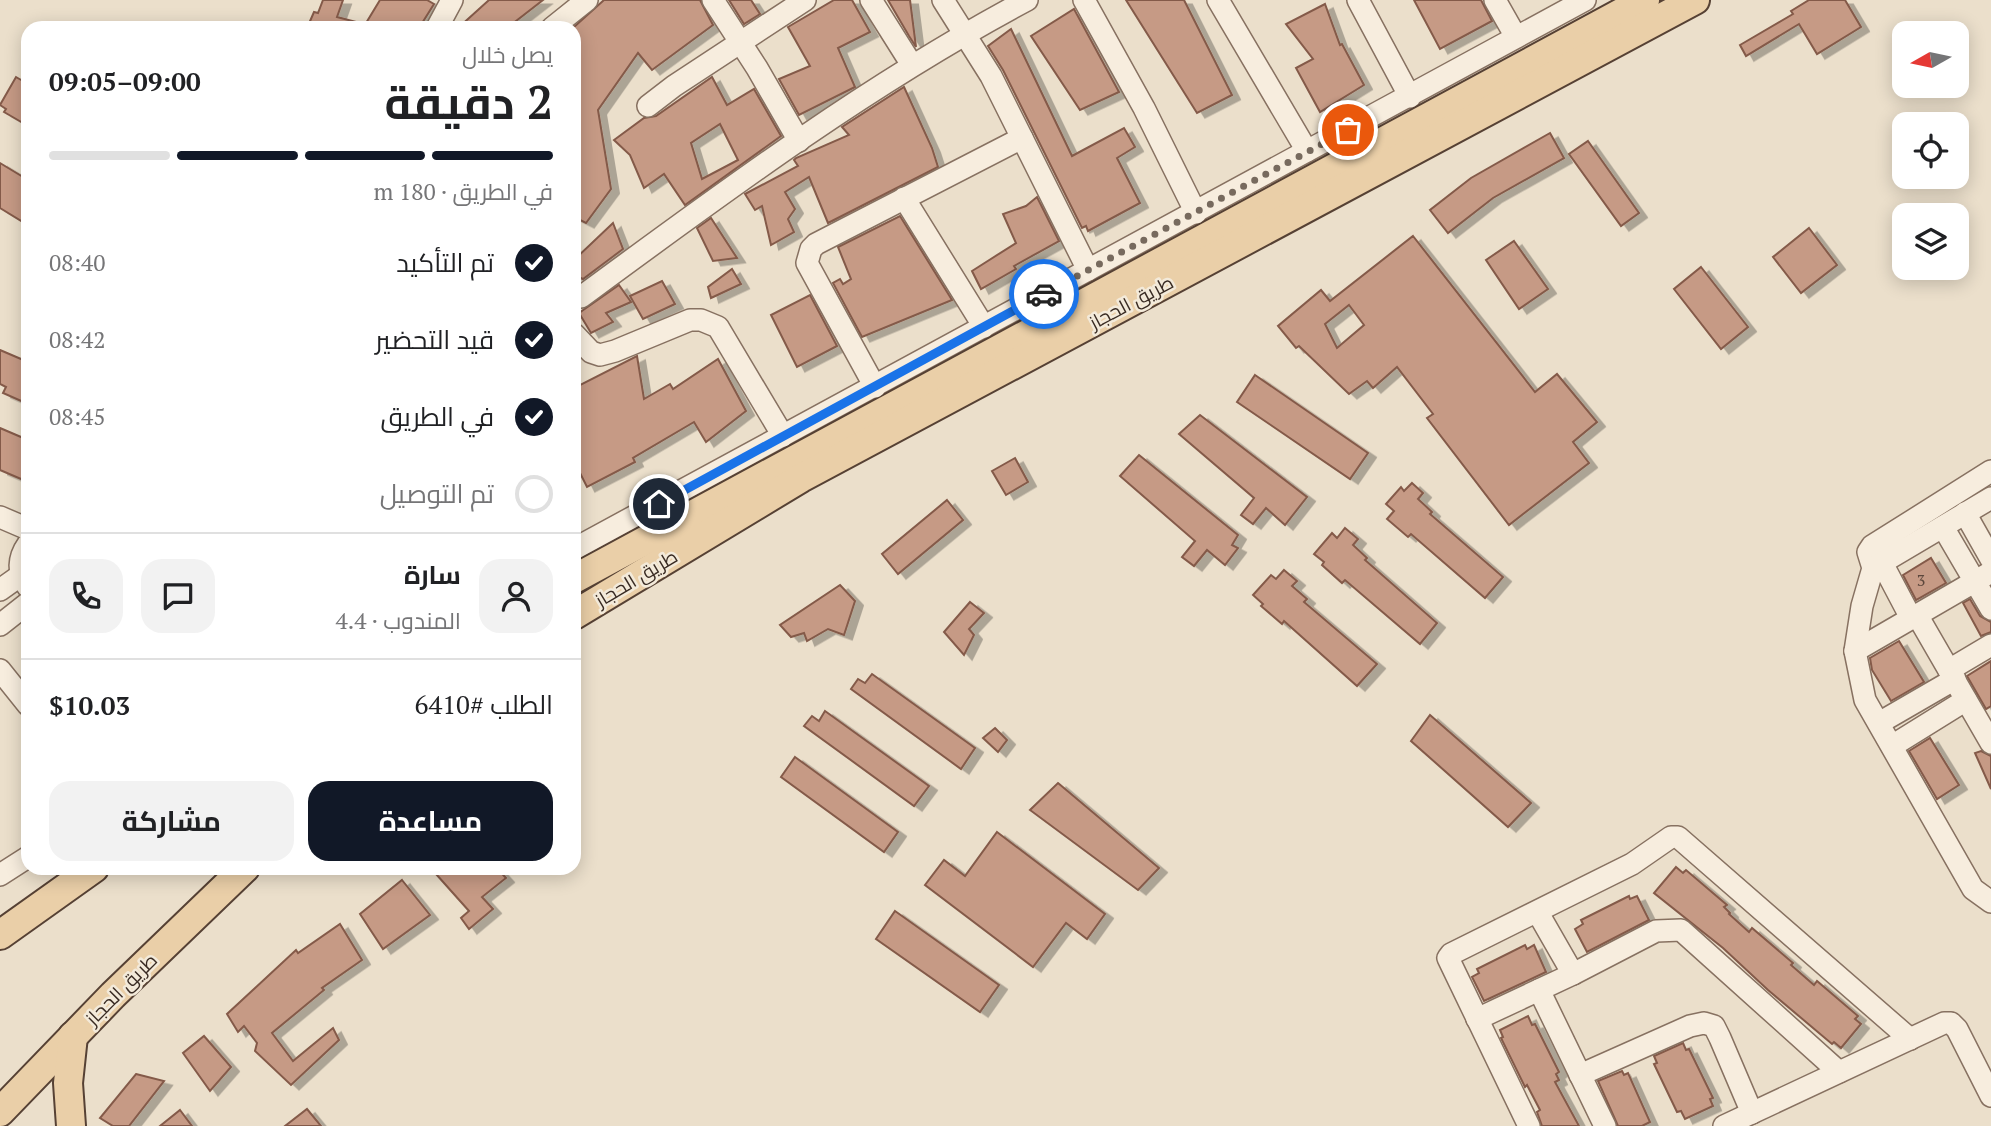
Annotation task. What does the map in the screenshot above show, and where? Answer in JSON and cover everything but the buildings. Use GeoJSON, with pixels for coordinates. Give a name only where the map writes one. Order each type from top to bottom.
{"type":"FeatureCollection","features":[{"type":"Feature","properties":{"kind":"main road","name":"طريق الحجاز"},"geometry":{"type":"LineString","coordinates":[[581,575],[1645,0]]}},
{"type":"Feature","properties":{"kind":"main road","name":"طريق الحجاز"},"geometry":{"type":"LineString","coordinates":[[581,611],[801,478],[1695,0]]}},
{"type":"Feature","properties":{"kind":"main road"},"geometry":{"type":"LineString","coordinates":[[0,935],[83,875]]}},
{"type":"Feature","properties":{"kind":"main road","name":"طريق الحجاز"},"geometry":{"type":"LineString","coordinates":[[0,1112],[236,875]]}},
{"type":"Feature","properties":{"kind":"main road"},"geometry":{"type":"LineString","coordinates":[[71,1126],[68,1083],[73,1036]]}},
{"type":"Feature","properties":{"kind":"street"},"geometry":{"type":"LineString","coordinates":[[561,21],[587,0]]}},
{"type":"Feature","properties":{"kind":"street"},"geometry":{"type":"LineString","coordinates":[[713,0],[799,141]]}},
{"type":"Feature","properties":{"kind":"street"},"geometry":{"type":"LineString","coordinates":[[648,106],[805,0]]}},
{"type":"Feature","properties":{"kind":"street"},"geometry":{"type":"LineString","coordinates":[[871,0],[912,65]]}},
{"type":"Feature","properties":{"kind":"street"},"geometry":{"type":"LineString","coordinates":[[943,0],[991,76],[1088,270]]}},
{"type":"Feature","properties":{"kind":"street"},"geometry":{"type":"LineString","coordinates":[[581,295],[799,141],[912,65],[1027,0]]}},
{"type":"Feature","properties":{"kind":"street"},"geometry":{"type":"LineString","coordinates":[[1084,0],[1144,108],[1196,213]]}},
{"type":"Feature","properties":{"kind":"street"},"geometry":{"type":"LineString","coordinates":[[1217,0],[1307,151]]}},
{"type":"Feature","properties":{"kind":"street"},"geometry":{"type":"LineString","coordinates":[[1358,0],[1410,97]]}},
{"type":"Feature","properties":{"kind":"street"},"geometry":{"type":"LineString","coordinates":[[1495,0],[1516,37]]}},
{"type":"Feature","properties":{"kind":"street"},"geometry":{"type":"LineString","coordinates":[[581,544],[1585,0]]}},
{"type":"Feature","properties":{"kind":"street"},"geometry":{"type":"LineString","coordinates":[[442,21],[455,1]]}},
{"type":"Feature","properties":{"kind":"street"},"geometry":{"type":"LineString","coordinates":[[875,387],[807,263],[809,254],[816,244],[1022,138]]}},
{"type":"Feature","properties":{"kind":"street"},"geometry":{"type":"LineString","coordinates":[[904,198],[984,327]]}},
{"type":"Feature","properties":{"kind":"street"},"geometry":{"type":"LineString","coordinates":[[581,341],[591,352],[600,355],[690,320],[708,322],[718,327],[783,436]]}},
{"type":"Feature","properties":{"kind":"street"},"geometry":{"type":"LineString","coordinates":[[1991,471],[1871,546],[1868,552],[1952,675],[1991,743]]}},
{"type":"Feature","properties":{"kind":"street"},"geometry":{"type":"LineString","coordinates":[[1991,498],[1877,566],[1862,606],[1855,651],[1866,700],[1991,902]]}},
{"type":"Feature","properties":{"kind":"street"},"geometry":{"type":"LineString","coordinates":[[1965,513],[1991,559]]}},
{"type":"Feature","properties":{"kind":"street"},"geometry":{"type":"LineString","coordinates":[[0,517],[21,526]]}},
{"type":"Feature","properties":{"kind":"street"},"geometry":{"type":"LineString","coordinates":[[1942,527],[1983,576],[1991,609]]}},
{"type":"Feature","properties":{"kind":"street"},"geometry":{"type":"LineString","coordinates":[[1855,651],[1983,576]]}},
{"type":"Feature","properties":{"kind":"street"},"geometry":{"type":"LineString","coordinates":[[0,590],[21,582]]}},
{"type":"Feature","properties":{"kind":"street"},"geometry":{"type":"LineString","coordinates":[[0,625],[21,608]]}},
{"type":"Feature","properties":{"kind":"street"},"geometry":{"type":"LineString","coordinates":[[1879,723],[1952,675],[1991,645]]}},
{"type":"Feature","properties":{"kind":"street"},"geometry":{"type":"LineString","coordinates":[[0,670],[21,696]]}},
{"type":"Feature","properties":{"kind":"street"},"geometry":{"type":"LineString","coordinates":[[1892,746],[1966,700]]}},
{"type":"Feature","properties":{"kind":"street"},"geometry":{"type":"LineString","coordinates":[[1529,1126],[1448,958],[1451,954],[1632,864],[1671,837],[1678,838],[1910,1039]]}},
{"type":"Feature","properties":{"kind":"street"},"geometry":{"type":"LineString","coordinates":[[0,876],[21,862]]}},
{"type":"Feature","properties":{"kind":"street"},"geometry":{"type":"LineString","coordinates":[[1538,913],[1573,974]]}},
{"type":"Feature","properties":{"kind":"street"},"geometry":{"type":"LineString","coordinates":[[1477,1019],[1656,931],[1681,930],[1839,1072]]}},
{"type":"Feature","properties":{"kind":"street"},"geometry":{"type":"LineString","coordinates":[[1539,990],[1605,1126]]}},
{"type":"Feature","properties":{"kind":"street"},"geometry":{"type":"LineString","coordinates":[[1580,1075],[1690,1026],[1704,1023],[1714,1026],[1752,1113]]}},
{"type":"Feature","properties":{"kind":"street"},"geometry":{"type":"LineString","coordinates":[[1724,1126],[1944,1023],[1951,1023],[1957,1029],[1991,1096]]}},
{"type":"Feature","properties":{"kind":"way so far"},"geometry":{"type":"LineString","coordinates":[[1044,294],[1348,130]]}},
{"type":"Feature","properties":{"kind":"route"},"geometry":{"type":"LineString","coordinates":[[659,504],[1044,294]]}}]}
